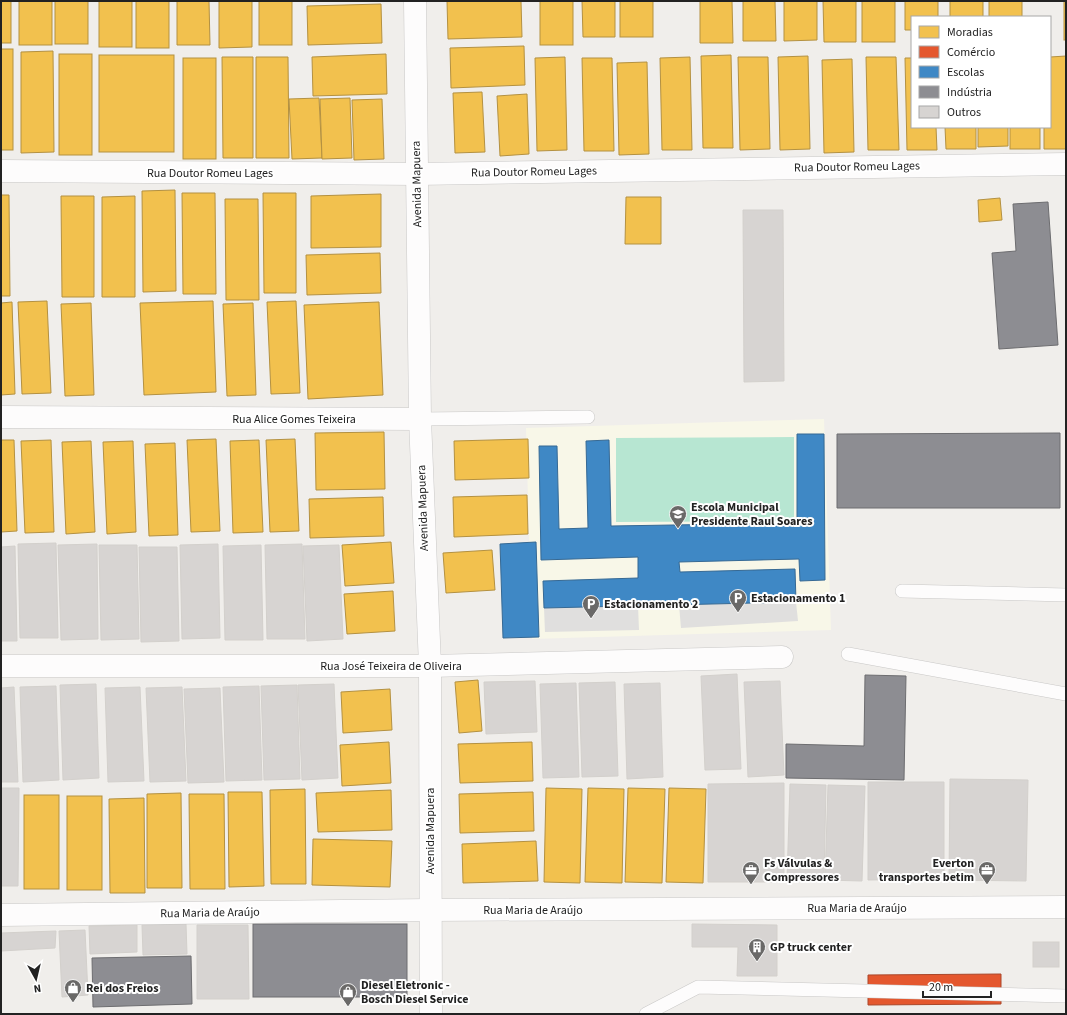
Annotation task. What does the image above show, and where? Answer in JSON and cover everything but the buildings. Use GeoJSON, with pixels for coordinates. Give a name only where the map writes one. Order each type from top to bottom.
{"type":"FeatureCollection","features":[{"type":"Feature","properties":{"kind":"street","name":"Avenida Mapuera"},"geometry":{"type":"LineString","coordinates":[[415,1],[420,419],[430,666],[429,910],[431,1014]]}},
{"type":"Feature","properties":{"kind":"street","name":"Rua Doutor Romeu Lages"},"geometry":{"type":"LineString","coordinates":[[1,171],[417,174],[1066,164]]}},
{"type":"Feature","properties":{"kind":"street","name":"Rua Alice Gomes Teixeira"},"geometry":{"type":"LineString","coordinates":[[1,418],[420,419]]}},
{"type":"Feature","properties":{"kind":"street","name":"Rua José Teixeira de Oliveira"},"geometry":{"type":"LineString","coordinates":[[1,666],[430,666],[782,657]]}},
{"type":"Feature","properties":{"kind":"street","name":"Rua Maria de Araújo"},"geometry":{"type":"LineString","coordinates":[[1,915],[429,910],[1066,907]]}},
{"type":"Feature","properties":{"kind":"lane","name":"Rua Alice Gomes Teixeira"},"geometry":{"type":"LineString","coordinates":[[420,419],[588,417]]}},
{"type":"Feature","properties":{"kind":"lane"},"geometry":{"type":"LineString","coordinates":[[902,591],[1066,595]]}},
{"type":"Feature","properties":{"kind":"lane"},"geometry":{"type":"LineString","coordinates":[[848,654],[1066,694]]}},
{"type":"Feature","properties":{"kind":"lane"},"geometry":{"type":"LineString","coordinates":[[646,1014],[698,987],[1066,996]]}},
{"type":"Feature","properties":{"kind":"shaded area","name":"Escola Municipal Presidente Raul Soares"},"geometry":{"type":"Polygon","coordinates":[[[824,419],[831,630],[532,639],[526,428],[824,419]]]}},
{"type":"Feature","properties":{"kind":"shaded area","name":"Estacionamento 1"},"geometry":{"type":"Polygon","coordinates":[[[796,602],[798,621],[681,628],[679,605],[796,602]]]}},
{"type":"Feature","properties":{"kind":"shaded area","name":"Estacionamento 2"},"geometry":{"type":"Polygon","coordinates":[[[638,606],[639,630],[545,632],[544,608],[638,606]]]}},
{"type":"Feature","properties":{"kind":"green space"},"geometry":{"type":"Polygon","coordinates":[[[794,437],[794,521],[616,522],[616,438],[794,437]]]}},
{"type":"Feature","properties":{"kind":"place","name":"Escola Municipal Presidente Raul Soares"},"geometry":{"type":"Point","coordinates":[678,529]}},
{"type":"Feature","properties":{"kind":"place","name":"Estacionamento 1"},"geometry":{"type":"Point","coordinates":[738,613]}},
{"type":"Feature","properties":{"kind":"place","name":"Estacionamento 2"},"geometry":{"type":"Point","coordinates":[591,619]}},
{"type":"Feature","properties":{"kind":"place","name":"Fs Válvulas & Compressores"},"geometry":{"type":"Point","coordinates":[751,885]}},
{"type":"Feature","properties":{"kind":"place","name":"Everton transportes betim"},"geometry":{"type":"Point","coordinates":[987,885]}},
{"type":"Feature","properties":{"kind":"place","name":"GP truck center"},"geometry":{"type":"Point","coordinates":[757,962]}},
{"type":"Feature","properties":{"kind":"place","name":"Rei dos Freios"},"geometry":{"type":"Point","coordinates":[73,1003]}},
{"type":"Feature","properties":{"kind":"place","name":"Diesel Eletronic - Bosch Diesel Service"},"geometry":{"type":"Point","coordinates":[348,1007]}}]}
